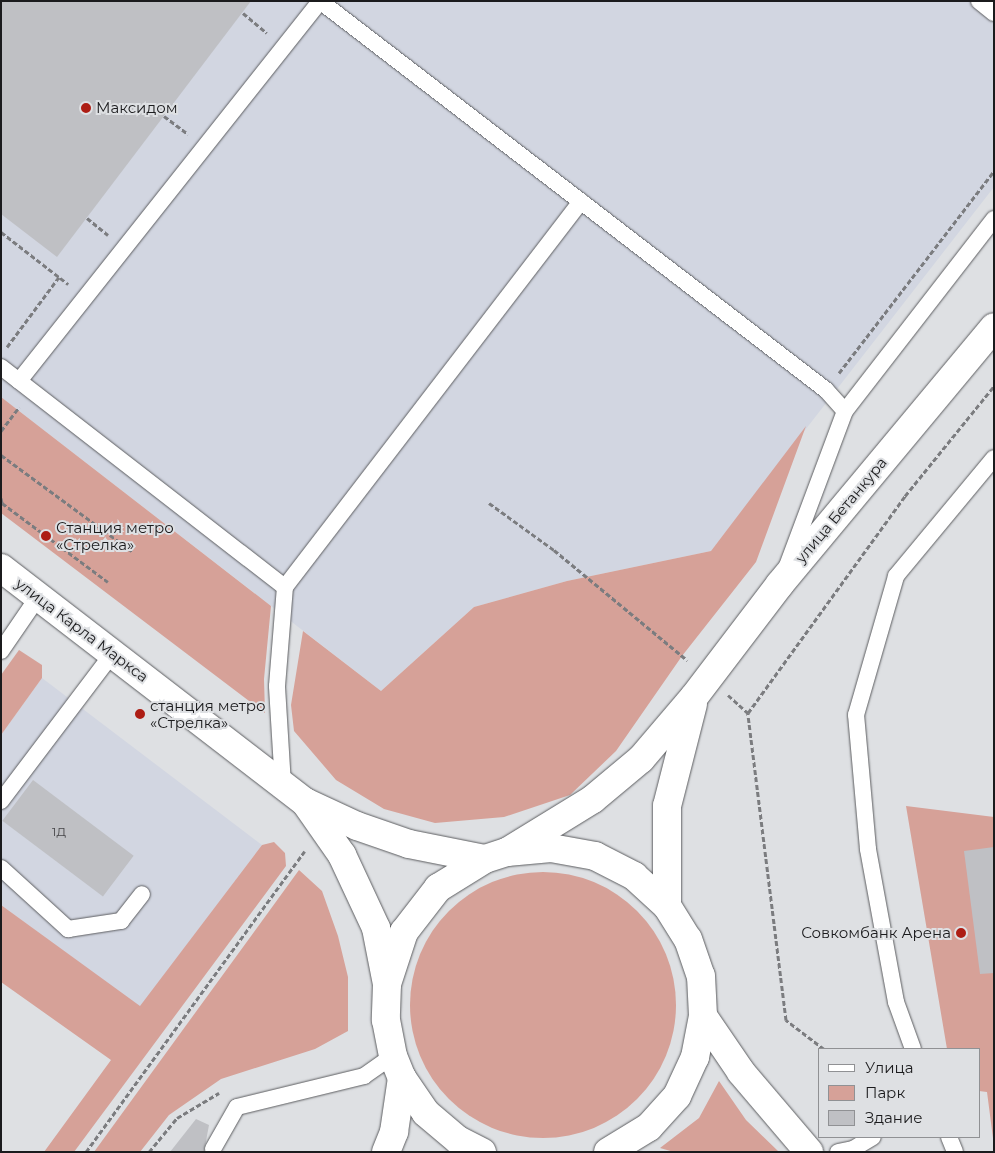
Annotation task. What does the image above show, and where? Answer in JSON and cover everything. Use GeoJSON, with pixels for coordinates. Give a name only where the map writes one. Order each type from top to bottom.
{"type":"FeatureCollection","features":[{"type":"Feature","properties":{"kind":"main road","name":"улица Бетанкура"},"geometry":{"type":"LineString","coordinates":[[387,984],[404,932],[438,888],[593,799],[641,759],[701,687],[780,584],[994,327]]}},
{"type":"Feature","properties":{"kind":"main road","name":"улица Карла Маркса"},"geometry":{"type":"LineString","coordinates":[[1,568],[305,802]]}},
{"type":"Feature","properties":{"kind":"main road","name":"улица Бетанкура"},"geometry":{"type":"LineString","coordinates":[[667,906],[668,806],[701,687]]}},
{"type":"Feature","properties":{"kind":"main road"},"geometry":{"type":"LineString","coordinates":[[305,802],[358,826],[409,844],[496,856],[551,848],[595,856],[634,876],[667,906],[688,939],[701,976],[703,1016],[695,1058],[677,1096],[649,1127],[613,1151]]}},
{"type":"Feature","properties":{"kind":"main road"},"geometry":{"type":"LineString","coordinates":[[305,802],[342,855],[360,890],[376,928],[387,984],[386,1020],[398,1067],[426,1113],[458,1140],[482,1152]]}},
{"type":"Feature","properties":{"kind":"main road"},"geometry":{"type":"LineString","coordinates":[[703,1016],[741,1072],[809,1152]]}},
{"type":"Feature","properties":{"kind":"main road"},"geometry":{"type":"LineString","coordinates":[[386,1152],[394,1132],[398,1067]]}},
{"type":"Feature","properties":{"kind":"lane"},"geometry":{"type":"LineString","coordinates":[[20,381],[84,297],[205,148],[320,1],[826,390],[845,411]]}},
{"type":"Feature","properties":{"kind":"lane"},"geometry":{"type":"LineString","coordinates":[[979,1],[994,13]]}},
{"type":"Feature","properties":{"kind":"lane"},"geometry":{"type":"LineString","coordinates":[[283,785],[277,686],[285,587],[581,201]]}},
{"type":"Feature","properties":{"kind":"lane"},"geometry":{"type":"LineString","coordinates":[[780,584],[845,411],[994,219]]}},
{"type":"Feature","properties":{"kind":"lane"},"geometry":{"type":"LineString","coordinates":[[1,367],[285,587]]}},
{"type":"Feature","properties":{"kind":"lane"},"geometry":{"type":"LineString","coordinates":[[913,1048],[896,1002],[868,849],[856,715],[896,576],[994,458]]}},
{"type":"Feature","properties":{"kind":"lane"},"geometry":{"type":"LineString","coordinates":[[1,651],[38,597]]}},
{"type":"Feature","properties":{"kind":"lane"},"geometry":{"type":"LineString","coordinates":[[1,801],[112,654]]}},
{"type":"Feature","properties":{"kind":"lane"},"geometry":{"type":"LineString","coordinates":[[1,868],[68,929],[121,921],[142,894]]}},
{"type":"Feature","properties":{"kind":"lane"},"geometry":{"type":"LineString","coordinates":[[213,1149],[237,1106],[398,1067]]}},
{"type":"Feature","properties":{"kind":"lane"},"geometry":{"type":"LineString","coordinates":[[838,1152],[853,1149],[871,1138]]}},
{"type":"Feature","properties":{"kind":"lane"},"geometry":{"type":"LineString","coordinates":[[949,1138],[955,1152]]}},
{"type":"Feature","properties":{"kind":"path"},"geometry":{"type":"LineString","coordinates":[[243,13],[284,47]]}},
{"type":"Feature","properties":{"kind":"path"},"geometry":{"type":"LineString","coordinates":[[164,116],[205,148]]}},
{"type":"Feature","properties":{"kind":"path"},"geometry":{"type":"LineString","coordinates":[[826,390],[994,171]]}},
{"type":"Feature","properties":{"kind":"path"},"geometry":{"type":"LineString","coordinates":[[1,232],[84,297]]}},
{"type":"Feature","properties":{"kind":"path"},"geometry":{"type":"LineString","coordinates":[[1,354],[60,277]]}},
{"type":"Feature","properties":{"kind":"path"},"geometry":{"type":"LineString","coordinates":[[823,1048],[786,1020],[748,713],[905,496],[994,386]]}},
{"type":"Feature","properties":{"kind":"path"},"geometry":{"type":"LineString","coordinates":[[1,431],[22,403]]}},
{"type":"Feature","properties":{"kind":"path"},"geometry":{"type":"LineString","coordinates":[[1,455],[133,552]]}},
{"type":"Feature","properties":{"kind":"path"},"geometry":{"type":"LineString","coordinates":[[1,498],[2,503],[108,582]]}},
{"type":"Feature","properties":{"kind":"path"},"geometry":{"type":"LineString","coordinates":[[489,504],[554,550],[701,687],[748,713]]}},
{"type":"Feature","properties":{"kind":"path"},"geometry":{"type":"LineString","coordinates":[[86,1152],[308,846]]}},
{"type":"Feature","properties":{"kind":"shaded area"},"geometry":{"type":"Polygon","coordinates":[[[1,1],[994,1],[994,187],[711,551],[567,581],[474,607],[381,691],[1,397],[1,1]]]}},
{"type":"Feature","properties":{"kind":"shaded area"},"geometry":{"type":"Polygon","coordinates":[[[42,678],[262,845],[140,1007],[1,905],[1,735],[42,678]]]}},
{"type":"Feature","properties":{"kind":"green space"},"geometry":{"type":"Polygon","coordinates":[[[1,397],[271,606],[264,679],[265,713],[1,513],[1,397]]]}},
{"type":"Feature","properties":{"kind":"green space"},"geometry":{"type":"Polygon","coordinates":[[[806,426],[756,562],[682,656],[616,751],[570,795],[504,817],[435,823],[384,809],[336,780],[294,731],[291,705],[303,631],[381,691],[474,607],[567,581],[711,551],[806,426]]]}},
{"type":"Feature","properties":{"kind":"green space"},"geometry":{"type":"Polygon","coordinates":[[[19,650],[42,665],[42,678],[1,735],[1,675],[19,650]]]}},
{"type":"Feature","properties":{"kind":"green space","name":"Совкомбанк Арена"},"geometry":{"type":"Polygon","coordinates":[[[906,806],[994,817],[994,1146],[987,1092],[980,1091],[980,1048],[947,1048],[906,806]]]}},
{"type":"Feature","properties":{"kind":"green space"},"geometry":{"type":"Polygon","coordinates":[[[274,842],[285,853],[286,866],[74,1152],[44,1152],[111,1060],[1,982],[1,905],[140,1006],[262,845],[274,842]]]}},
{"type":"Feature","properties":{"kind":"green space"},"geometry":{"type":"Polygon","coordinates":[[[299,870],[322,891],[338,936],[348,977],[348,1031],[315,1049],[221,1079],[169,1115],[140,1152],[94,1152],[299,870]]]}},
{"type":"Feature","properties":{"kind":"green space"},"geometry":{"type":"Polygon","coordinates":[[[530,872],[556,872],[582,877],[606,887],[628,902],[646,920],[661,942],[671,966],[676,992],[676,1018],[671,1044],[661,1068],[646,1090],[628,1108],[606,1123],[582,1133],[556,1138],[530,1138],[504,1133],[480,1123],[458,1108],[440,1090],[425,1068],[415,1044],[410,1018],[410,992],[415,966],[425,942],[440,920],[458,902],[480,887],[504,877],[530,872]]]}},
{"type":"Feature","properties":{"kind":"green space"},"geometry":{"type":"Polygon","coordinates":[[[719,1081],[746,1120],[779,1152],[674,1152],[660,1148],[699,1118],[719,1081]]]}},
{"type":"Feature","properties":{"kind":"building","name":"Максидом"},"geometry":{"type":"Polygon","coordinates":[[[1,1],[251,1],[57,257],[1,214],[1,1]]]}},
{"type":"Feature","properties":{"kind":"building"},"geometry":{"type":"Polygon","coordinates":[[[33,780],[134,856],[103,897],[2,821],[33,780]]]}},
{"type":"Feature","properties":{"kind":"building"},"geometry":{"type":"Polygon","coordinates":[[[994,847],[994,973],[980,974],[964,851],[994,847]]]}},
{"type":"Feature","properties":{"kind":"building"},"geometry":{"type":"Polygon","coordinates":[[[196,1119],[209,1125],[204,1152],[170,1152],[196,1119]]]}},
{"type":"Feature","properties":{"kind":"place","name":"Максидом"},"geometry":{"type":"Point","coordinates":[86,108]}},
{"type":"Feature","properties":{"kind":"place","name":"Станция метро «Стрелка»"},"geometry":{"type":"Point","coordinates":[46,536]}},
{"type":"Feature","properties":{"kind":"place","name":"станция метро «Стрелка»"},"geometry":{"type":"Point","coordinates":[140,714]}},
{"type":"Feature","properties":{"kind":"place","name":"Совкомбанк Арена"},"geometry":{"type":"Point","coordinates":[961,933]}}]}
